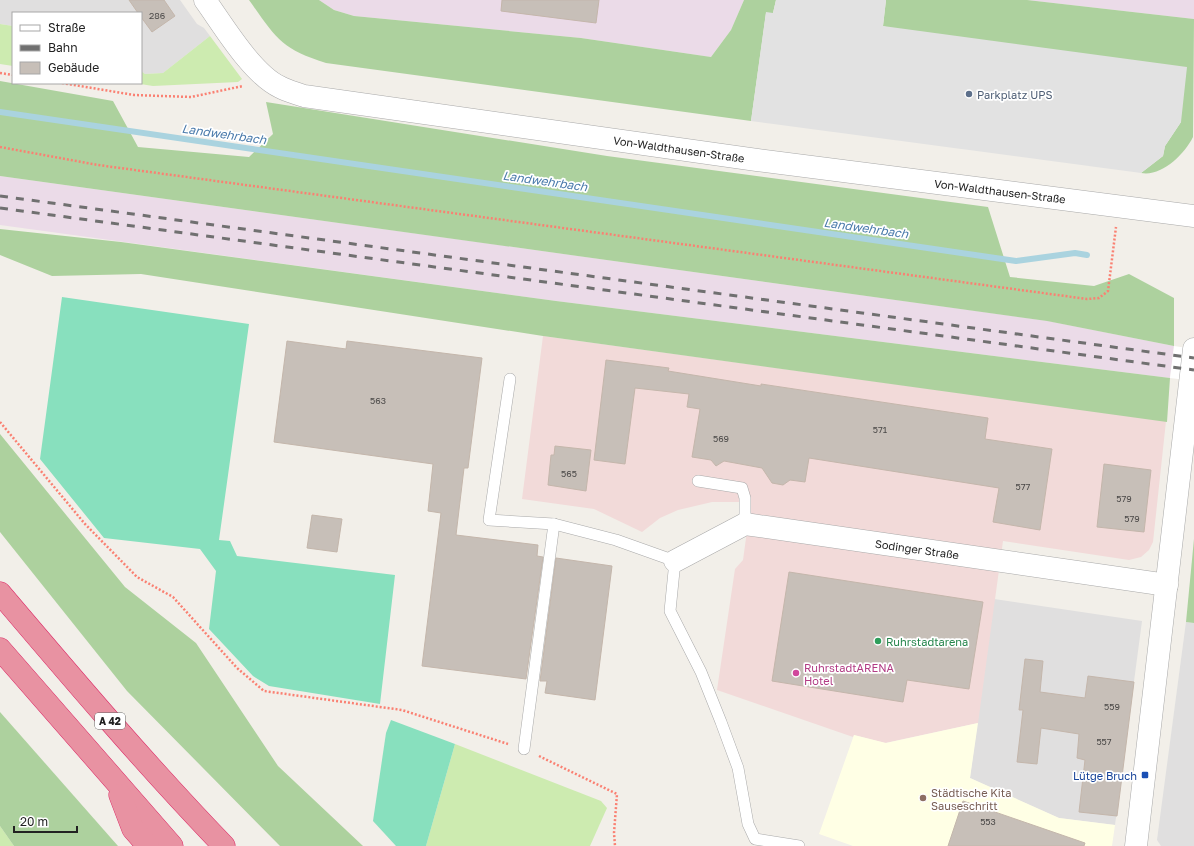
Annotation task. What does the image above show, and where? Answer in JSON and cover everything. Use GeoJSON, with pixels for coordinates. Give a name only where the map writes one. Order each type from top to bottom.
{"type":"FeatureCollection","features":[{"type":"Feature","properties":{"kind":"highway","name":"A 42"},"geometry":{"type":"LineString","coordinates":[[0,593],[89,698],[183,804],[224,846]]}},
{"type":"Feature","properties":{"kind":"highway"},"geometry":{"type":"LineString","coordinates":[[0,650],[172,846]]}},
{"type":"Feature","properties":{"kind":"highway"},"geometry":{"type":"LineString","coordinates":[[114,781],[133,829],[148,846]]}},
{"type":"Feature","properties":{"kind":"street","name":"Von-Waldthausen-Straße"},"geometry":{"type":"LineString","coordinates":[[205,0],[248,60],[279,87],[304,96],[757,160],[1194,216]]}},
{"type":"Feature","properties":{"kind":"street"},"geometry":{"type":"LineString","coordinates":[[1136,846],[1194,349]]}},
{"type":"Feature","properties":{"kind":"street"},"geometry":{"type":"LineString","coordinates":[[675,561],[745,524]]}},
{"type":"Feature","properties":{"kind":"street","name":"Sodinger Straße"},"geometry":{"type":"LineString","coordinates":[[745,524],[1167,585]]}},
{"type":"Feature","properties":{"kind":"lane"},"geometry":{"type":"LineString","coordinates":[[510,379],[489,520],[554,524],[616,540],[675,561],[670,611],[701,672],[724,728],[738,768],[748,824],[756,839],[799,846]]}},
{"type":"Feature","properties":{"kind":"lane"},"geometry":{"type":"LineString","coordinates":[[698,482],[742,488],[745,498],[745,524]]}},
{"type":"Feature","properties":{"kind":"lane"},"geometry":{"type":"LineString","coordinates":[[524,749],[554,524]]}},
{"type":"Feature","properties":{"kind":"path"},"geometry":{"type":"LineString","coordinates":[[0,73],[12,75]]}},
{"type":"Feature","properties":{"kind":"path"},"geometry":{"type":"LineString","coordinates":[[68,84],[134,95],[191,97],[240,88],[263,74]]}},
{"type":"Feature","properties":{"kind":"path"},"geometry":{"type":"LineString","coordinates":[[0,147],[98,165],[1087,299],[1099,298],[1108,291],[1118,206]]}},
{"type":"Feature","properties":{"kind":"path"},"geometry":{"type":"LineString","coordinates":[[0,422],[85,524],[137,577],[173,597],[237,668],[264,691],[402,710],[524,749],[617,794],[614,833],[615,846]]}},
{"type":"Feature","properties":{"kind":"shaded area"},"geometry":{"type":"Polygon","coordinates":[[[0,0],[180,0],[197,24],[204,28],[210,36],[163,73],[145,74],[142,72],[142,12],[12,12],[12,26],[0,24],[0,0]]]}},
{"type":"Feature","properties":{"kind":"shaded area"},"geometry":{"type":"Polygon","coordinates":[[[319,0],[744,0],[731,30],[711,57],[581,38],[354,16],[334,10],[319,0]]]}},
{"type":"Feature","properties":{"kind":"shaded area","name":"Parkplatz UPS"},"geometry":{"type":"Polygon","coordinates":[[[776,0],[886,0],[883,26],[1187,67],[1181,122],[1165,146],[1163,156],[1141,173],[751,121],[766,12],[773,13],[776,0]]]}},
{"type":"Feature","properties":{"kind":"shaded area"},"geometry":{"type":"Polygon","coordinates":[[[1027,0],[1194,0],[1194,19],[1027,0]]]}},
{"type":"Feature","properties":{"kind":"shaded area"},"geometry":{"type":"Polygon","coordinates":[[[0,176],[1048,321],[1174,346],[1170,378],[556,301],[0,225],[0,176]]]}},
{"type":"Feature","properties":{"kind":"shaded area"},"geometry":{"type":"Polygon","coordinates":[[[543,336],[1166,421],[1153,542],[1149,550],[1141,557],[1129,560],[1003,541],[978,723],[885,743],[854,735],[853,737],[717,690],[735,569],[743,560],[751,502],[712,502],[678,510],[660,518],[642,532],[594,509],[522,499],[543,336]]]}},
{"type":"Feature","properties":{"kind":"shaded area"},"geometry":{"type":"Polygon","coordinates":[[[994,599],[1142,621],[1115,825],[1059,818],[970,778],[994,599]]]}},
{"type":"Feature","properties":{"kind":"shaded area"},"geometry":{"type":"Polygon","coordinates":[[[1186,622],[1194,623],[1194,846],[1161,846],[1157,840],[1186,622]]]}},
{"type":"Feature","properties":{"kind":"shaded area","name":"Städtische Kita Sauseschritt"},"geometry":{"type":"Polygon","coordinates":[[[978,723],[970,778],[1059,818],[1115,825],[1112,846],[853,846],[819,834],[854,735],[886,743],[978,723]]]}},
{"type":"Feature","properties":{"kind":"green space"},"geometry":{"type":"Polygon","coordinates":[[[249,0],[319,0],[334,10],[354,16],[581,38],[711,57],[731,30],[744,0],[776,0],[773,13],[766,13],[751,121],[326,63],[299,53],[289,47],[273,33],[249,0]]]}},
{"type":"Feature","properties":{"kind":"green space"},"geometry":{"type":"Polygon","coordinates":[[[886,0],[1027,0],[1194,19],[1193,137],[1184,151],[1164,168],[1156,172],[1141,173],[1163,156],[1165,146],[1181,122],[883,26],[886,0]]]}},
{"type":"Feature","properties":{"kind":"green space"},"geometry":{"type":"Polygon","coordinates":[[[0,24],[12,26],[12,66],[0,64],[0,24]]]}},
{"type":"Feature","properties":{"kind":"green space"},"geometry":{"type":"Polygon","coordinates":[[[210,36],[242,79],[238,82],[153,86],[140,84],[142,84],[142,72],[145,74],[163,73],[210,36]]]}},
{"type":"Feature","properties":{"kind":"green space"},"geometry":{"type":"Polygon","coordinates":[[[0,81],[113,101],[138,147],[249,157],[273,134],[266,102],[607,156],[988,207],[1010,277],[1094,286],[1129,274],[1174,298],[1174,346],[1047,321],[0,176],[0,81]]]}},
{"type":"Feature","properties":{"kind":"green space"},"geometry":{"type":"Polygon","coordinates":[[[0,229],[121,242],[556,301],[1170,378],[1167,422],[543,336],[141,274],[52,276],[0,255],[0,229]]]}},
{"type":"Feature","properties":{"kind":"green space"},"geometry":{"type":"Polygon","coordinates":[[[62,297],[249,324],[219,540],[230,541],[237,556],[395,575],[380,704],[269,686],[253,676],[209,629],[216,571],[200,549],[104,538],[40,459],[62,297]]]}},
{"type":"Feature","properties":{"kind":"green space"},"geometry":{"type":"Polygon","coordinates":[[[0,434],[125,587],[196,643],[278,766],[363,846],[280,846],[127,691],[0,532],[0,434]]]}},
{"type":"Feature","properties":{"kind":"green space"},"geometry":{"type":"Polygon","coordinates":[[[1194,539],[1194,623],[1186,622],[1194,539]]]}},
{"type":"Feature","properties":{"kind":"green space"},"geometry":{"type":"Polygon","coordinates":[[[0,712],[118,846],[14,846],[0,826],[0,712]]]}},
{"type":"Feature","properties":{"kind":"green space"},"geometry":{"type":"Polygon","coordinates":[[[391,720],[455,744],[426,846],[396,846],[373,821],[386,733],[391,720]]]}},
{"type":"Feature","properties":{"kind":"green space"},"geometry":{"type":"Polygon","coordinates":[[[455,744],[601,801],[607,808],[590,846],[426,846],[455,744]]]}},
{"type":"Feature","properties":{"kind":"green space"},"geometry":{"type":"Polygon","coordinates":[[[0,826],[14,846],[0,846],[0,826]]]}},
{"type":"Feature","properties":{"kind":"pier"},"geometry":{"type":"Polygon","coordinates":[[[1174,346],[1194,349],[1194,381],[1170,378],[1174,346]]]}},
{"type":"Feature","properties":{"kind":"building"},"geometry":{"type":"Polygon","coordinates":[[[129,0],[164,0],[175,16],[152,32],[142,18],[142,12],[137,12],[129,0]]]}},
{"type":"Feature","properties":{"kind":"building"},"geometry":{"type":"Polygon","coordinates":[[[502,0],[599,0],[596,23],[501,11],[502,0]]]}},
{"type":"Feature","properties":{"kind":"building"},"geometry":{"type":"Polygon","coordinates":[[[287,341],[346,349],[347,341],[482,358],[468,468],[464,468],[456,535],[538,545],[537,556],[543,557],[526,679],[422,666],[441,513],[428,511],[433,464],[274,442],[287,341]]]}},
{"type":"Feature","properties":{"kind":"building"},"geometry":{"type":"Polygon","coordinates":[[[606,360],[669,368],[668,371],[761,386],[761,384],[988,418],[985,439],[1052,449],[1040,530],[993,522],[999,488],[809,458],[805,482],[790,480],[783,485],[772,483],[762,468],[724,461],[716,466],[711,460],[692,457],[700,409],[687,407],[689,394],[635,388],[625,464],[594,460],[606,360]]]}},
{"type":"Feature","properties":{"kind":"building"},"geometry":{"type":"Polygon","coordinates":[[[555,446],[591,450],[586,491],[548,485],[551,455],[554,455],[555,446]]]}},
{"type":"Feature","properties":{"kind":"building"},"geometry":{"type":"Polygon","coordinates":[[[1104,464],[1151,470],[1144,532],[1097,527],[1104,464]]]}},
{"type":"Feature","properties":{"kind":"building"},"geometry":{"type":"Polygon","coordinates":[[[312,515],[342,519],[337,552],[307,548],[312,515]]]}},
{"type":"Feature","properties":{"kind":"building"},"geometry":{"type":"Polygon","coordinates":[[[556,558],[612,566],[595,700],[545,693],[547,681],[540,681],[556,558]]]}},
{"type":"Feature","properties":{"kind":"building","name":"Ruhrstadtarena"},"geometry":{"type":"Polygon","coordinates":[[[789,572],[983,602],[969,689],[907,680],[903,702],[772,681],[789,572]]]}},
{"type":"Feature","properties":{"kind":"building"},"geometry":{"type":"Polygon","coordinates":[[[1025,659],[1043,661],[1040,692],[1085,698],[1088,676],[1134,682],[1117,816],[1079,812],[1085,760],[1077,758],[1079,734],[1041,728],[1037,764],[1017,762],[1023,710],[1019,710],[1025,659]]]}},
{"type":"Feature","properties":{"kind":"building"},"geometry":{"type":"Polygon","coordinates":[[[963,801],[1085,843],[1084,846],[948,846],[963,801]]]}},
{"type":"Feature","properties":{"kind":"waterway","name":"Landwehrbach"},"geometry":{"type":"LineString","coordinates":[[0,112],[1016,261],[1075,253],[1087,255]]}},
{"type":"Feature","properties":{"kind":"railway"},"geometry":{"type":"LineString","coordinates":[[0,196],[1194,358]]}},
{"type":"Feature","properties":{"kind":"railway"},"geometry":{"type":"LineString","coordinates":[[0,208],[1194,370]]}},
{"type":"Feature","properties":{"kind":"place","name":"Parkplatz UPS"},"geometry":{"type":"Point","coordinates":[969,94]}},
{"type":"Feature","properties":{"kind":"place","name":"Ruhrstadtarena"},"geometry":{"type":"Point","coordinates":[878,641]}},
{"type":"Feature","properties":{"kind":"place","name":"RuhrstadtARENA Hotel"},"geometry":{"type":"Point","coordinates":[796,673]}},
{"type":"Feature","properties":{"kind":"place","name":"Lütge Bruch"},"geometry":{"type":"Point","coordinates":[1145,775]}},
{"type":"Feature","properties":{"kind":"place","name":"Städtische Kita Sauseschritt"},"geometry":{"type":"Point","coordinates":[923,798]}}]}
